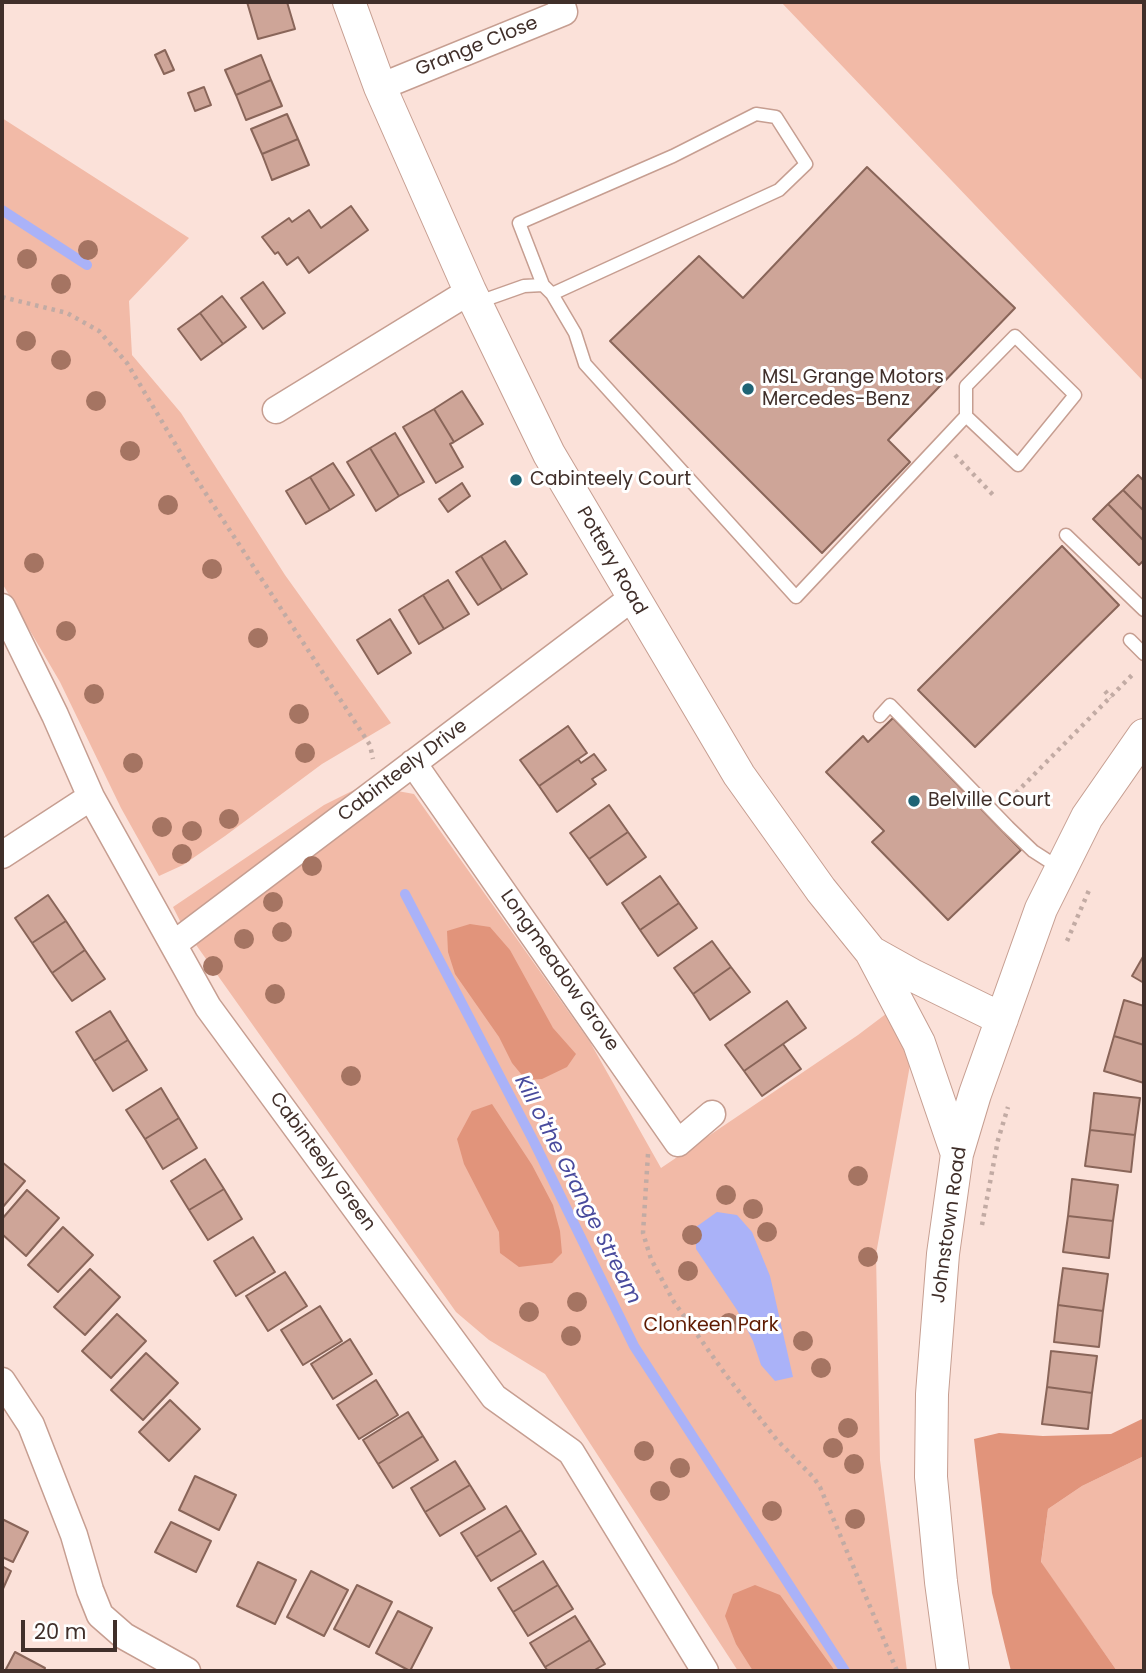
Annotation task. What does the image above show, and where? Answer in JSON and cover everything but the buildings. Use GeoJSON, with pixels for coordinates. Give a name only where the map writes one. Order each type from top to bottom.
{"type":"FeatureCollection","features":[{"type":"Feature","properties":{"kind":"street","name":"Pottery Road"},"geometry":{"type":"LineString","coordinates":[[349,2],[380,87],[473,297],[549,454],[739,775],[821,890],[871,952],[1002,1019]]}},
{"type":"Feature","properties":{"kind":"street","name":"Grange Close"},"geometry":{"type":"LineString","coordinates":[[380,87],[564,12],[561,2]]}},
{"type":"Feature","properties":{"kind":"street"},"geometry":{"type":"LineString","coordinates":[[276,410],[473,297]]}},
{"type":"Feature","properties":{"kind":"street","name":"Cabinteely Drive"},"geometry":{"type":"LineString","coordinates":[[174,944],[632,598]]}},
{"type":"Feature","properties":{"kind":"street","name":"Cabinteely Green"},"geometry":{"type":"LineString","coordinates":[[2,607],[92,797],[208,1007],[494,1396],[571,1452],[705,1671]]}},
{"type":"Feature","properties":{"kind":"street","name":"Johnstown Road"},"geometry":{"type":"LineString","coordinates":[[953,1671],[941,1582],[932,1477],[932,1394],[943,1254],[957,1154],[975,1094],[1041,909],[1087,817],[1144,735]]}},
{"type":"Feature","properties":{"kind":"street","name":"Longmeadow Grove"},"geometry":{"type":"LineString","coordinates":[[412,763],[678,1143],[712,1114]]}},
{"type":"Feature","properties":{"kind":"street"},"geometry":{"type":"LineString","coordinates":[[2,855],[92,797]]}},
{"type":"Feature","properties":{"kind":"street"},"geometry":{"type":"LineString","coordinates":[[871,952],[919,1043],[957,1154]]}},
{"type":"Feature","properties":{"kind":"street"},"geometry":{"type":"LineString","coordinates":[[2,1381],[31,1425],[74,1535],[100,1615],[124,1636],[187,1671]]}},
{"type":"Feature","properties":{"kind":"lane"},"geometry":{"type":"LineString","coordinates":[[473,297],[524,286],[547,290],[779,190],[806,164],[776,117],[756,114],[673,156],[519,223],[547,290],[575,333],[585,364],[796,597],[966,416],[966,386],[1015,335],[1075,395],[1018,465],[966,416]]}},
{"type":"Feature","properties":{"kind":"lane"},"geometry":{"type":"LineString","coordinates":[[1066,535],[1144,610]]}},
{"type":"Feature","properties":{"kind":"lane"},"geometry":{"type":"LineString","coordinates":[[1130,640],[1144,654]]}},
{"type":"Feature","properties":{"kind":"lane"},"geometry":{"type":"LineString","coordinates":[[880,716],[890,705],[1033,851],[1061,869]]}},
{"type":"Feature","properties":{"kind":"path"},"geometry":{"type":"LineString","coordinates":[[2,297],[67,313],[99,331],[127,363],[195,477],[370,745],[374,762],[388,781]]}},
{"type":"Feature","properties":{"kind":"path"},"geometry":{"type":"LineString","coordinates":[[942,442],[996,498]]}},
{"type":"Feature","properties":{"kind":"path"},"geometry":{"type":"LineString","coordinates":[[995,814],[1137,669]]}},
{"type":"Feature","properties":{"kind":"path"},"geometry":{"type":"LineString","coordinates":[[1105,691],[1111,698]]}},
{"type":"Feature","properties":{"kind":"path"},"geometry":{"type":"LineString","coordinates":[[1064,946],[1090,888]]}},
{"type":"Feature","properties":{"kind":"path","name":"Johnstown Road"},"geometry":{"type":"LineString","coordinates":[[982,1229],[998,1140],[1009,1103]]}},
{"type":"Feature","properties":{"kind":"path"},"geometry":{"type":"LineString","coordinates":[[648,1150],[643,1233],[651,1259],[674,1301],[726,1375],[777,1440],[820,1487],[897,1671]]}},
{"type":"Feature","properties":{"kind":"green space"},"geometry":{"type":"Polygon","coordinates":[[[781,2],[1144,2],[1144,382],[781,2]]]}},
{"type":"Feature","properties":{"kind":"green space"},"geometry":{"type":"Polygon","coordinates":[[[2,118],[189,238],[129,301],[132,355],[181,413],[285,575],[391,723],[322,764],[183,865],[159,876],[121,808],[60,682],[2,583],[2,118]]]}},
{"type":"Feature","properties":{"kind":"green space","name":"Clonkeen Park"},"geometry":{"type":"Polygon","coordinates":[[[364,785],[414,794],[590,1042],[661,1168],[858,1035],[907,998],[912,1054],[876,1254],[880,1460],[907,1671],[738,1671],[545,1374],[489,1340],[456,1312],[182,925],[173,907],[324,805],[364,785]]]}},
{"type":"Feature","properties":{"kind":"green space"},"geometry":{"type":"Polygon","coordinates":[[[1144,1456],[1144,1671],[1117,1671],[1041,1563],[1048,1509],[1082,1486],[1144,1456]]]}},
{"type":"Feature","properties":{"kind":"shaded area"},"geometry":{"type":"Polygon","coordinates":[[[470,924],[490,927],[510,950],[553,1028],[576,1054],[567,1067],[542,1079],[526,1080],[512,1063],[499,1037],[455,974],[448,952],[447,931],[470,924]]]}},
{"type":"Feature","properties":{"kind":"shaded area"},"geometry":{"type":"Polygon","coordinates":[[[492,1104],[532,1165],[553,1205],[562,1253],[552,1263],[519,1267],[500,1253],[499,1232],[464,1164],[457,1139],[472,1111],[492,1104]]]}},
{"type":"Feature","properties":{"kind":"shaded area"},"geometry":{"type":"Polygon","coordinates":[[[1144,1418],[1144,1456],[1082,1486],[1048,1509],[1041,1562],[1117,1671],[1011,1671],[992,1593],[974,1439],[999,1433],[1043,1436],[1111,1434],[1144,1418]]]}},
{"type":"Feature","properties":{"kind":"shaded area"},"geometry":{"type":"Polygon","coordinates":[[[755,1585],[780,1595],[835,1671],[753,1671],[736,1644],[725,1616],[733,1594],[755,1585]]]}},
{"type":"Feature","properties":{"kind":"water"},"geometry":{"type":"Polygon","coordinates":[[[717,1212],[737,1215],[752,1232],[770,1276],[793,1377],[775,1381],[761,1365],[753,1341],[737,1310],[696,1249],[696,1227],[717,1212]]]}},
{"type":"Feature","properties":{"kind":"waterway","name":"Kill o'the Grange Stream"},"geometry":{"type":"LineString","coordinates":[[2,210],[87,265]]}},
{"type":"Feature","properties":{"kind":"waterway","name":"Kill o'the Grange Stream"},"geometry":{"type":"LineString","coordinates":[[405,894],[533,1140],[634,1346],[845,1671]]}},
{"type":"Feature","properties":{"kind":"place","name":"MSL Grange Motors Mercedes-Benz"},"geometry":{"type":"Point","coordinates":[748,389]}},
{"type":"Feature","properties":{"kind":"place","name":"Cabinteely Court"},"geometry":{"type":"Point","coordinates":[516,480]}},
{"type":"Feature","properties":{"kind":"place","name":"Belville Court"},"geometry":{"type":"Point","coordinates":[914,801]}}]}
